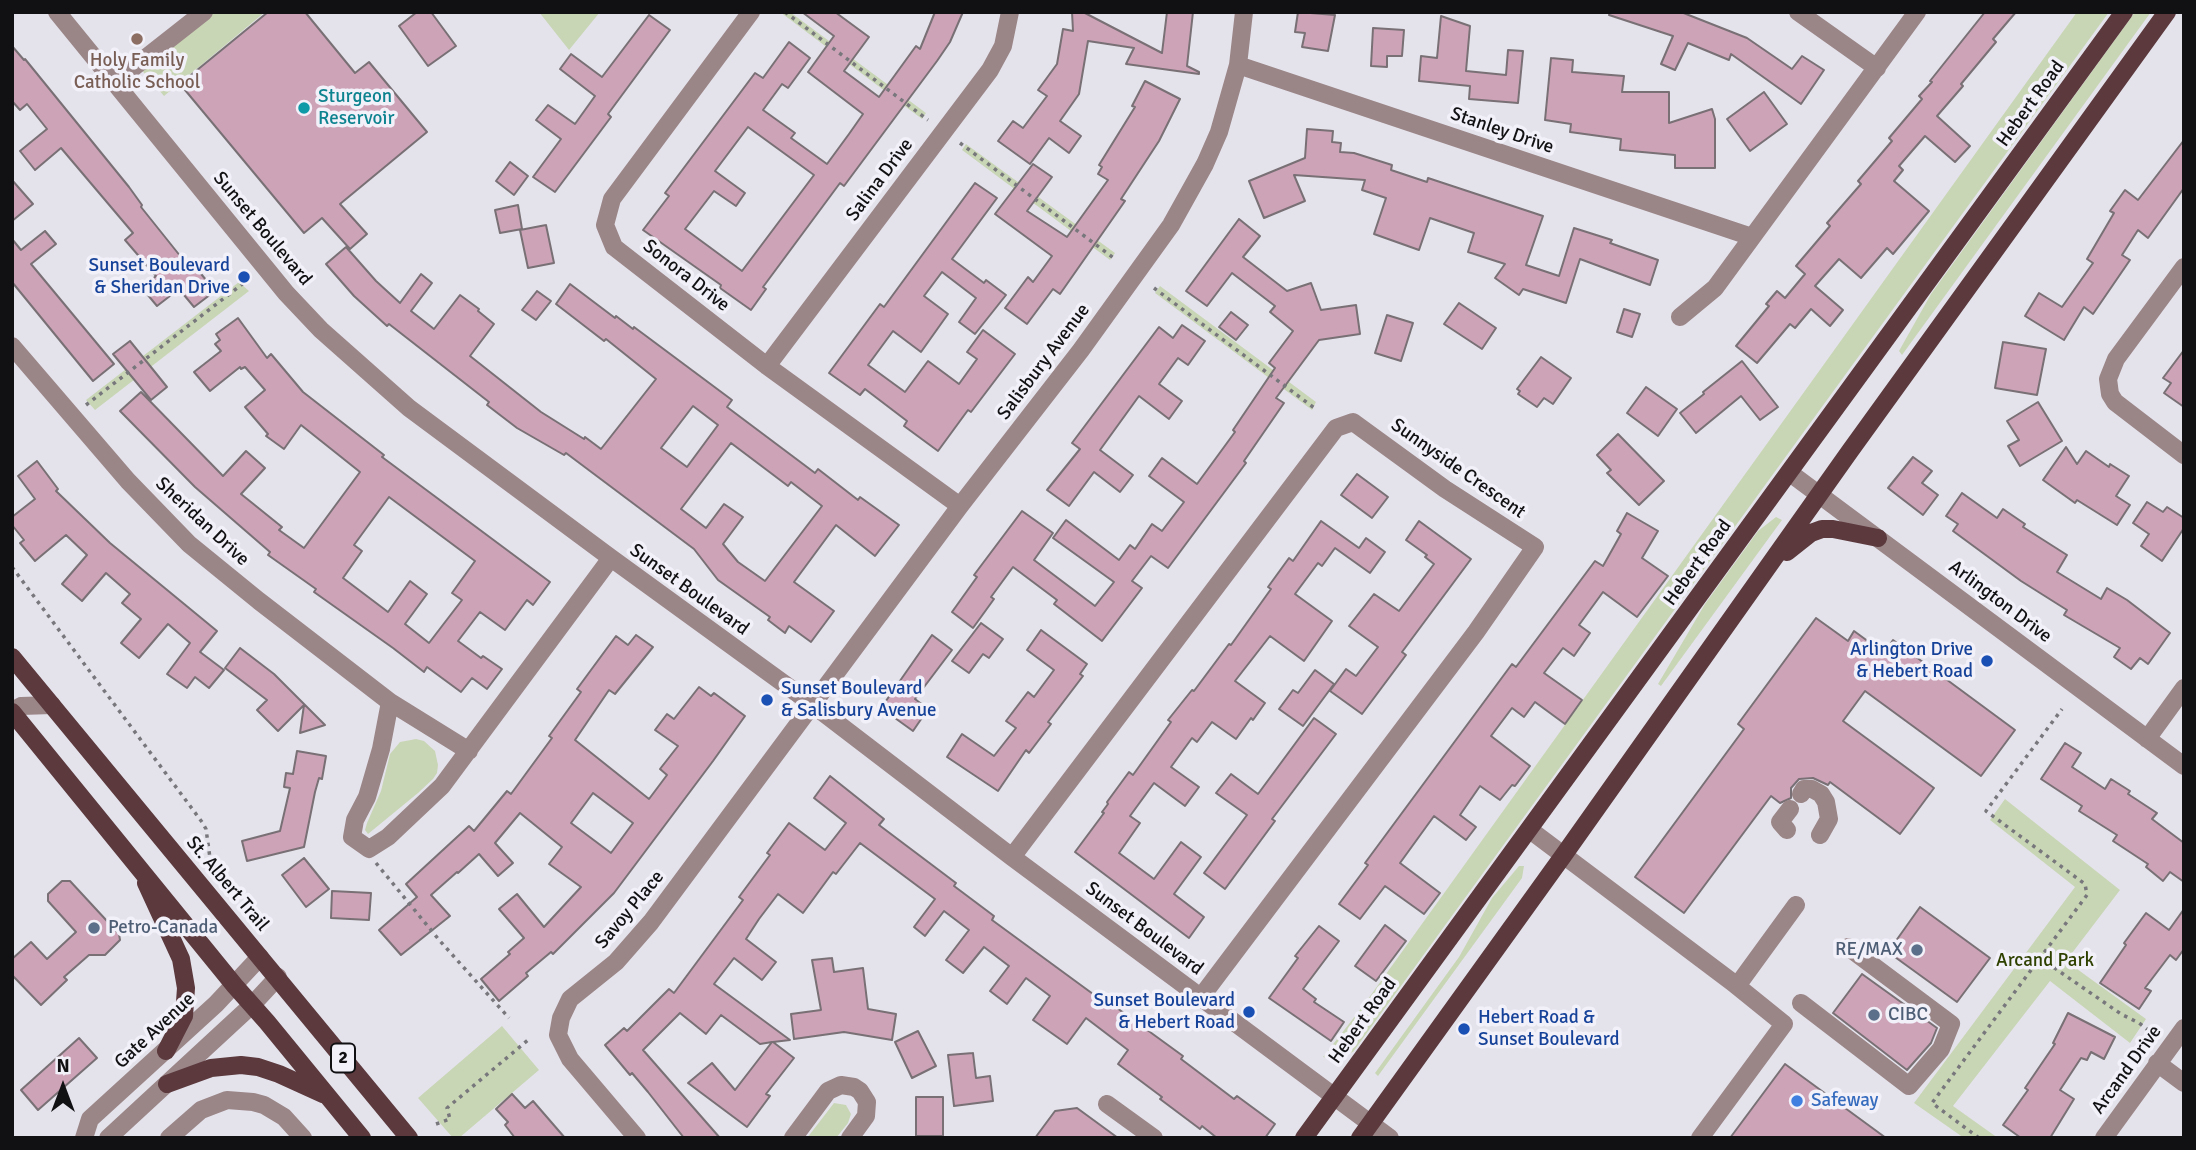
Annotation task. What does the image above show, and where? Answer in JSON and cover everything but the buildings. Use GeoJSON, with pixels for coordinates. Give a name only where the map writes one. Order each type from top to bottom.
{"type":"FeatureCollection","features":[{"type":"Feature","properties":{"kind":"main road","name":"Hebert Road"},"geometry":{"type":"LineString","coordinates":[[1304,1138],[2123,12]]}},
{"type":"Feature","properties":{"kind":"main road"},"geometry":{"type":"LineString","coordinates":[[1365,1131],[2167,12]]}},
{"type":"Feature","properties":{"kind":"main road"},"geometry":{"type":"LineString","coordinates":[[1766,570],[1801,539],[1822,529],[1878,538]]}},
{"type":"Feature","properties":{"kind":"main road","name":"St. Albert Trail"},"geometry":{"type":"LineString","coordinates":[[12,657],[409,1138]]}},
{"type":"Feature","properties":{"kind":"main road","name":"2"},"geometry":{"type":"LineString","coordinates":[[12,711],[362,1138]]}},
{"type":"Feature","properties":{"kind":"main road"},"geometry":{"type":"LineString","coordinates":[[140,867],[160,918],[181,959],[186,988],[184,1016],[166,1051]]}},
{"type":"Feature","properties":{"kind":"main road"},"geometry":{"type":"LineString","coordinates":[[167,1084],[211,1068],[241,1065],[279,1074],[328,1096]]}},
{"type":"Feature","properties":{"kind":"street","name":"Sunset Boulevard"},"geometry":{"type":"LineString","coordinates":[[57,12],[286,293],[321,330],[409,408],[812,704],[1012,857],[1334,1096],[1365,1131],[1390,1138]]}},
{"type":"Feature","properties":{"kind":"street"},"geometry":{"type":"LineString","coordinates":[[115,82],[204,12]]}},
{"type":"Feature","properties":{"kind":"street","name":"Sonora Drive"},"geometry":{"type":"LineString","coordinates":[[751,12],[612,199],[605,225],[614,247],[767,366],[960,506]]}},
{"type":"Feature","properties":{"kind":"street","name":"Salina Drive"},"geometry":{"type":"LineString","coordinates":[[767,366],[990,70],[1003,46],[1010,12]]}},
{"type":"Feature","properties":{"kind":"street","name":"Salisbury Avenue"},"geometry":{"type":"LineString","coordinates":[[812,704],[1081,350],[1171,225],[1210,154],[1230,99],[1238,65],[1244,12]]}},
{"type":"Feature","properties":{"kind":"street"},"geometry":{"type":"LineString","coordinates":[[1798,12],[1877,68]]}},
{"type":"Feature","properties":{"kind":"street"},"geometry":{"type":"LineString","coordinates":[[1680,317],[1715,288],[1917,12]]}},
{"type":"Feature","properties":{"kind":"street","name":"Stanley Drive"},"geometry":{"type":"LineString","coordinates":[[1238,65],[1752,237]]}},
{"type":"Feature","properties":{"kind":"street"},"geometry":{"type":"LineString","coordinates":[[2184,267],[2116,359],[2108,386],[2110,394],[2122,409],[2184,455]]}},
{"type":"Feature","properties":{"kind":"street","name":"Sheridan Drive"},"geometry":{"type":"LineString","coordinates":[[12,346],[128,481],[189,544],[390,702],[469,751]]}},
{"type":"Feature","properties":{"kind":"street","name":"Sunnyside Crescent"},"geometry":{"type":"LineString","coordinates":[[1012,857],[1336,428],[1353,422],[1445,489],[1535,547],[1476,632],[1201,997]]}},
{"type":"Feature","properties":{"kind":"street","name":"Arlington Drive"},"geometry":{"type":"LineString","coordinates":[[1790,473],[2184,766]]}},
{"type":"Feature","properties":{"kind":"street"},"geometry":{"type":"LineString","coordinates":[[390,702],[381,749],[367,797],[355,820],[352,838],[369,849],[388,837],[442,786],[611,558]]}},
{"type":"Feature","properties":{"kind":"street"},"geometry":{"type":"LineString","coordinates":[[2147,739],[2184,688]]}},
{"type":"Feature","properties":{"kind":"street","name":"Savoy Place"},"geometry":{"type":"LineString","coordinates":[[637,1138],[570,1059],[558,1035],[561,1017],[570,999],[616,962],[651,922],[812,704]]}},
{"type":"Feature","properties":{"kind":"street"},"geometry":{"type":"LineString","coordinates":[[12,711],[21,706],[52,705]]}},
{"type":"Feature","properties":{"kind":"street"},"geometry":{"type":"LineString","coordinates":[[1801,794],[1804,789],[1812,789],[1821,794],[1826,802],[1829,819],[1820,835]]}},
{"type":"Feature","properties":{"kind":"street"},"geometry":{"type":"LineString","coordinates":[[1787,830],[1780,822],[1790,809]]}},
{"type":"Feature","properties":{"kind":"street"},"geometry":{"type":"LineString","coordinates":[[1530,830],[1784,1024],[1700,1138]]}},
{"type":"Feature","properties":{"kind":"street"},"geometry":{"type":"LineString","coordinates":[[1737,986],[1796,905]]}},
{"type":"Feature","properties":{"kind":"street"},"geometry":{"type":"LineString","coordinates":[[1801,1003],[1909,1086],[1941,1049],[1951,1024],[1848,947]]}},
{"type":"Feature","properties":{"kind":"street","name":"Gate Avenue"},"geometry":{"type":"LineString","coordinates":[[84,1138],[90,1119],[235,986],[260,957]]}},
{"type":"Feature","properties":{"kind":"street"},"geometry":{"type":"LineString","coordinates":[[108,1138],[278,978]]}},
{"type":"Feature","properties":{"kind":"street","name":"Arcand Drive"},"geometry":{"type":"LineString","coordinates":[[2104,1138],[2184,1028]]}},
{"type":"Feature","properties":{"kind":"street"},"geometry":{"type":"LineString","coordinates":[[2157,1063],[2184,1083]]}},
{"type":"Feature","properties":{"kind":"street"},"geometry":{"type":"LineString","coordinates":[[793,1138],[828,1091],[834,1087],[848,1085],[860,1091],[867,1102],[863,1122],[850,1138]]}},
{"type":"Feature","properties":{"kind":"street"},"geometry":{"type":"LineString","coordinates":[[169,1138],[201,1110],[227,1100],[264,1105],[284,1117],[303,1138]]}},
{"type":"Feature","properties":{"kind":"street"},"geometry":{"type":"LineString","coordinates":[[1107,1104],[1154,1138]]}},
{"type":"Feature","properties":{"kind":"path"},"geometry":{"type":"LineString","coordinates":[[785,12],[928,120]]}},
{"type":"Feature","properties":{"kind":"path"},"geometry":{"type":"LineString","coordinates":[[960,143],[1115,259]]}},
{"type":"Feature","properties":{"kind":"path"},"geometry":{"type":"LineString","coordinates":[[86,405],[245,282]]}},
{"type":"Feature","properties":{"kind":"path"},"geometry":{"type":"LineString","coordinates":[[1154,288],[1317,410]]}},
{"type":"Feature","properties":{"kind":"path"},"geometry":{"type":"LineString","coordinates":[[12,567],[202,822],[206,829],[210,858]]}},
{"type":"Feature","properties":{"kind":"path"},"geometry":{"type":"LineString","coordinates":[[1979,1138],[1932,1103],[2087,895],[2085,884],[1986,811],[2062,709]]}},
{"type":"Feature","properties":{"kind":"path"},"geometry":{"type":"LineString","coordinates":[[372,859],[509,1018]]}},
{"type":"Feature","properties":{"kind":"path"},"geometry":{"type":"LineString","coordinates":[[2040,958],[2152,1034]]}},
{"type":"Feature","properties":{"kind":"path"},"geometry":{"type":"LineString","coordinates":[[436,1124],[450,1119],[447,1108],[528,1040]]}},
{"type":"Feature","properties":{"kind":"green space"},"geometry":{"type":"Polygon","coordinates":[[[211,12],[265,12],[164,96],[139,67],[211,12]]]}},
{"type":"Feature","properties":{"kind":"green space"},"geometry":{"type":"Polygon","coordinates":[[[539,12],[600,12],[569,50],[539,12]]]}},
{"type":"Feature","properties":{"kind":"green space"},"geometry":{"type":"Polygon","coordinates":[[[780,12],[790,12],[926,113],[922,119],[780,12]]]}},
{"type":"Feature","properties":{"kind":"green space"},"geometry":{"type":"Polygon","coordinates":[[[2077,12],[2109,12],[1353,1052],[1332,1059],[1323,1057],[1363,1006],[2077,12]]]}},
{"type":"Feature","properties":{"kind":"green space"},"geometry":{"type":"Polygon","coordinates":[[[2135,12],[2151,12],[1902,355],[1899,351],[1931,294],[2135,12]]]}},
{"type":"Feature","properties":{"kind":"green space"},"geometry":{"type":"Polygon","coordinates":[[[966,144],[1115,253],[1110,260],[962,150],[966,144]]]}},
{"type":"Feature","properties":{"kind":"green space"},"geometry":{"type":"Polygon","coordinates":[[[239,282],[249,291],[95,410],[86,400],[239,282]]]}},
{"type":"Feature","properties":{"kind":"green space"},"geometry":{"type":"Polygon","coordinates":[[[1160,286],[1316,402],[1312,410],[1155,293],[1160,286]]]}},
{"type":"Feature","properties":{"kind":"green space"},"geometry":{"type":"Polygon","coordinates":[[[1776,517],[1782,520],[1661,686],[1658,684],[1705,604],[1758,531],[1776,517]]]}},
{"type":"Feature","properties":{"kind":"green space"},"geometry":{"type":"Polygon","coordinates":[[[416,739],[424,741],[435,751],[437,773],[418,793],[368,834],[365,830],[381,791],[390,754],[400,742],[416,739]]]}},
{"type":"Feature","properties":{"kind":"green space","name":"Arcand Park"},"geometry":{"type":"Polygon","coordinates":[[[2005,799],[2120,890],[2066,961],[2146,1019],[2130,1043],[2050,981],[1953,1106],[1998,1138],[1964,1138],[1914,1103],[2075,887],[1990,820],[2005,799]]]}},
{"type":"Feature","properties":{"kind":"green space"},"geometry":{"type":"Polygon","coordinates":[[[1519,866],[1524,866],[1522,878],[1378,1076],[1375,1073],[1459,957],[1492,898],[1519,866]]]}},
{"type":"Feature","properties":{"kind":"green space"},"geometry":{"type":"Polygon","coordinates":[[[502,1026],[539,1070],[459,1138],[453,1138],[418,1098],[502,1026]]]}},
{"type":"Feature","properties":{"kind":"green space"},"geometry":{"type":"Polygon","coordinates":[[[834,1103],[846,1105],[851,1114],[848,1123],[836,1138],[807,1138],[834,1103]]]}},
{"type":"Feature","properties":{"kind":"place","name":"Holy Family Catholic School"},"geometry":{"type":"Point","coordinates":[137,39]}},
{"type":"Feature","properties":{"kind":"place","name":"Sturgeon Reservoir"},"geometry":{"type":"Point","coordinates":[304,108]}},
{"type":"Feature","properties":{"kind":"place","name":"Sunset Boulevard & Sheridan Drive"},"geometry":{"type":"Point","coordinates":[244,277]}},
{"type":"Feature","properties":{"kind":"place","name":"Arlington Drive & Hebert Road"},"geometry":{"type":"Point","coordinates":[1987,661]}},
{"type":"Feature","properties":{"kind":"place","name":"Sunset Boulevard & Salisbury Avenue"},"geometry":{"type":"Point","coordinates":[767,700]}},
{"type":"Feature","properties":{"kind":"place","name":"Petro-Canada"},"geometry":{"type":"Point","coordinates":[94,928]}},
{"type":"Feature","properties":{"kind":"place","name":"RE/MAX"},"geometry":{"type":"Point","coordinates":[1917,950]}},
{"type":"Feature","properties":{"kind":"place","name":"Sunset Boulevard & Hebert Road"},"geometry":{"type":"Point","coordinates":[1249,1012]}},
{"type":"Feature","properties":{"kind":"place","name":"CIBC"},"geometry":{"type":"Point","coordinates":[1874,1015]}},
{"type":"Feature","properties":{"kind":"place","name":"Hebert Road & Sunset Boulevard"},"geometry":{"type":"Point","coordinates":[1464,1029]}},
{"type":"Feature","properties":{"kind":"place","name":"Safeway"},"geometry":{"type":"Point","coordinates":[1797,1101]}}]}
